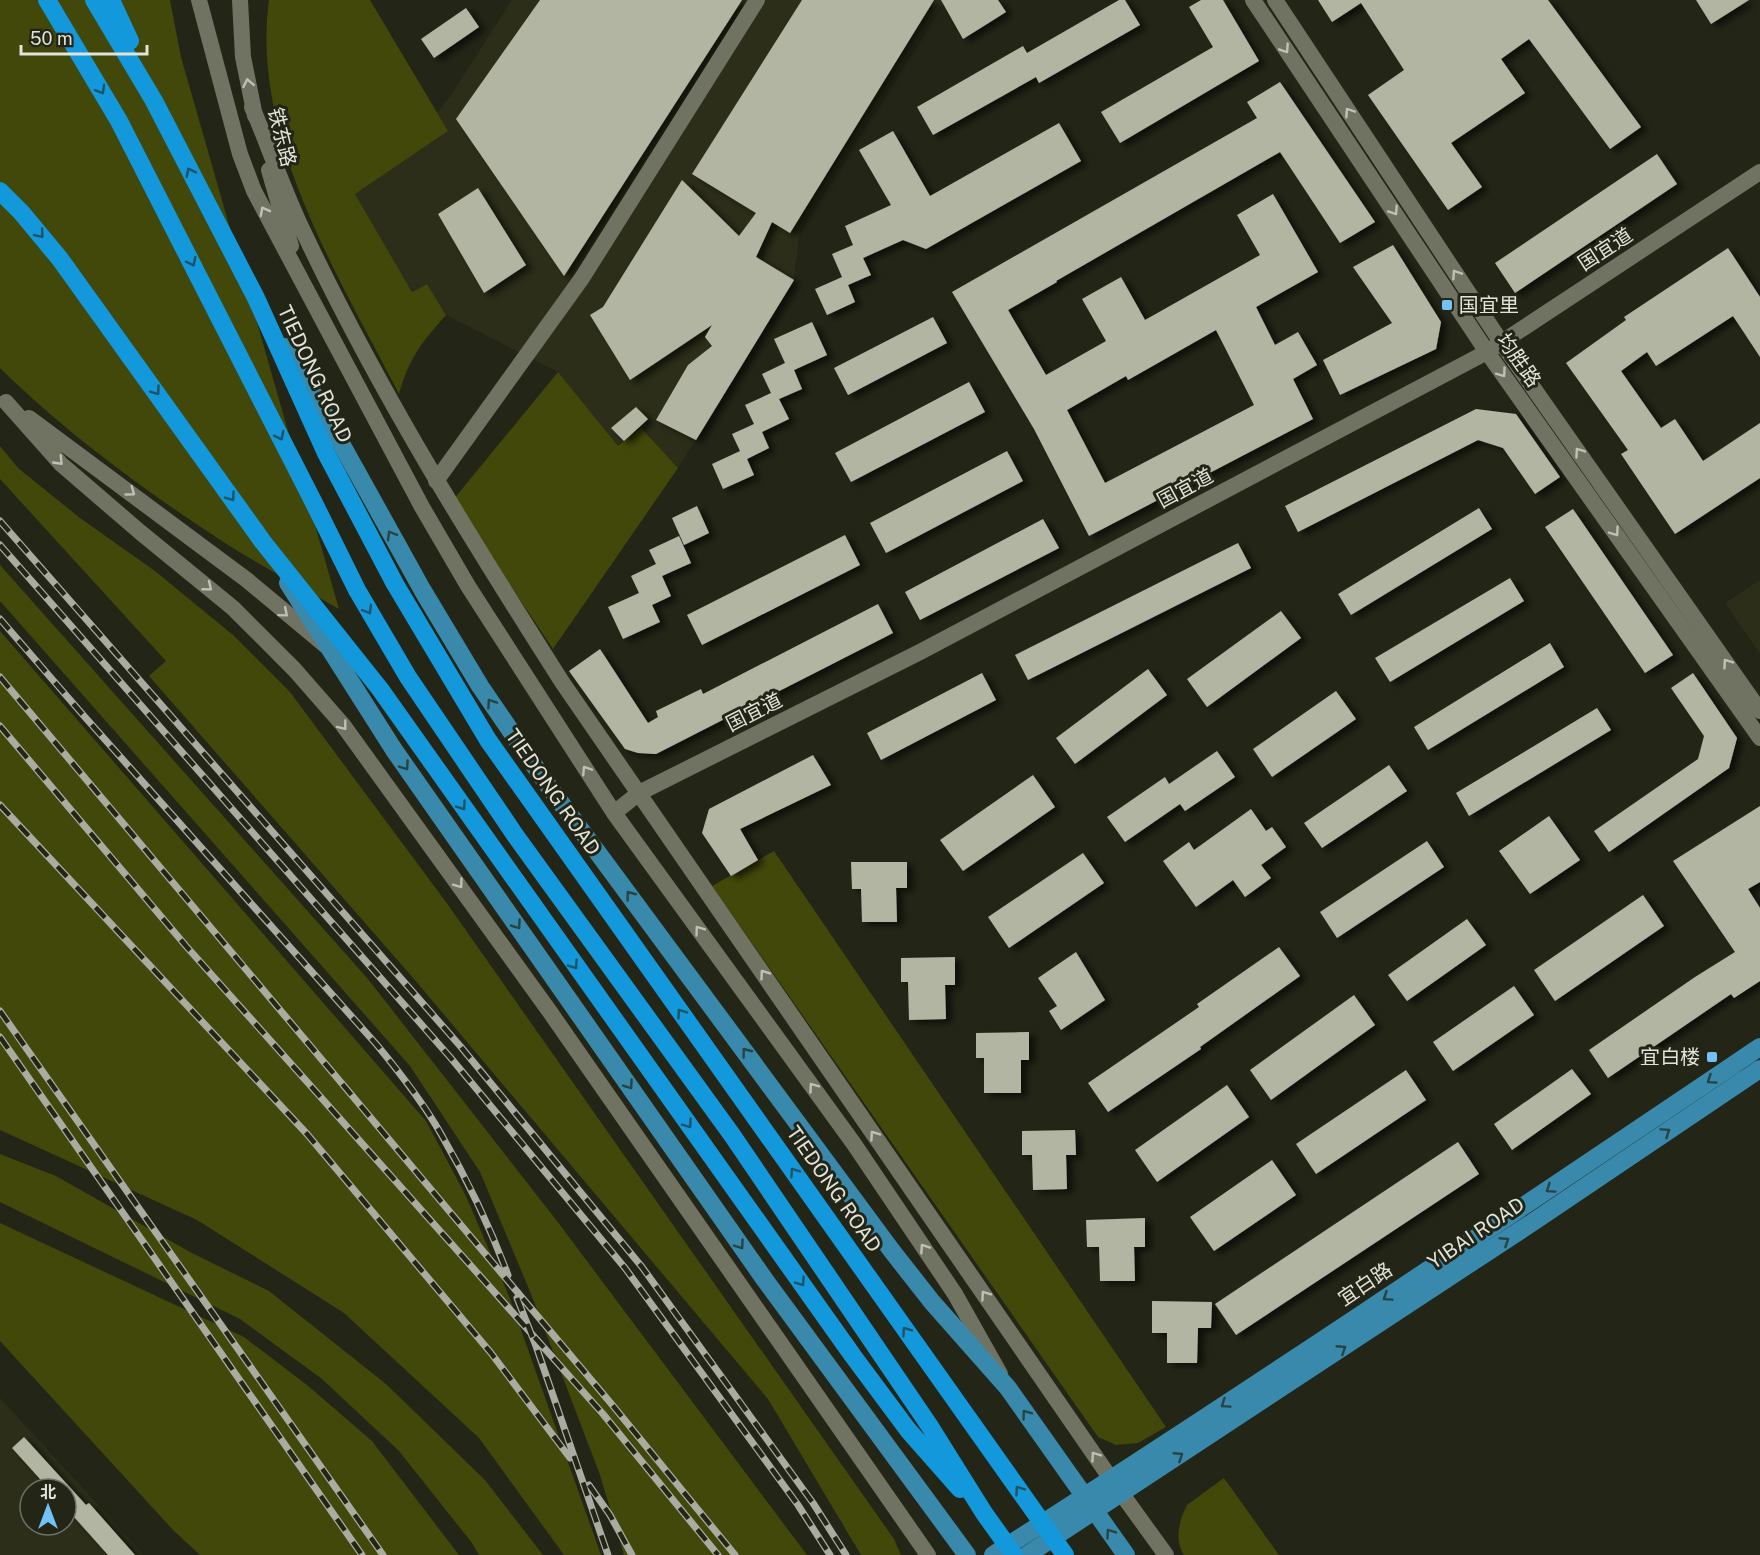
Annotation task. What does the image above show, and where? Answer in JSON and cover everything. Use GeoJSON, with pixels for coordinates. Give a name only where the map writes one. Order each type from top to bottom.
{"type":"FeatureCollection","features":[{"type":"Feature","properties":{"kind":"highway"},"geometry":{"type":"LineString","coordinates":[[47,0],[119,121],[357,590],[408,677],[515,835],[751,1163],[929,1425],[984,1513],[1014,1555]]}},
{"type":"Feature","properties":{"kind":"highway","name":"TIEDONG ROAD"},"geometry":{"type":"LineString","coordinates":[[94,0],[154,101],[256,298],[326,453],[395,584],[488,740],[1065,1555]]}},
{"type":"Feature","properties":{"kind":"highway"},"geometry":{"type":"LineString","coordinates":[[111,0],[135,51],[154,101]]}},
{"type":"Feature","properties":{"kind":"highway"},"geometry":{"type":"LineString","coordinates":[[0,191],[21,212],[60,259],[263,542],[380,689],[853,1356],[908,1430],[942,1470],[984,1513]]}},
{"type":"Feature","properties":{"kind":"main road"},"geometry":{"type":"LineString","coordinates":[[256,298],[480,686],[547,784],[892,1251],[932,1302],[1008,1388]]}},
{"type":"Feature","properties":{"kind":"main road"},"geometry":{"type":"LineString","coordinates":[[263,542],[327,647],[401,759],[758,1270],[967,1555]]}},
{"type":"Feature","properties":{"kind":"main road","name":"宜白路"},"geometry":{"type":"LineString","coordinates":[[1116,1486],[1760,1047]]}},
{"type":"Feature","properties":{"kind":"main road","name":"YIBAI ROAD"},"geometry":{"type":"LineString","coordinates":[[1090,1503],[1533,1222],[1760,1069]]}},
{"type":"Feature","properties":{"kind":"main road","name":"TIEDONG ROAD"},"geometry":{"type":"LineString","coordinates":[[1008,1388],[1126,1555]]}},
{"type":"Feature","properties":{"kind":"main road"},"geometry":{"type":"LineString","coordinates":[[1032,1554],[1090,1503]]}},
{"type":"Feature","properties":{"kind":"main road"},"geometry":{"type":"LineString","coordinates":[[993,1555],[1090,1503]]}},
{"type":"Feature","properties":{"kind":"street","name":"TIEDONG ROAD"},"geometry":{"type":"LineString","coordinates":[[199,0],[240,154],[254,191],[422,507],[462,576],[614,813],[854,1144],[955,1294],[973,1322],[1008,1388]]}},
{"type":"Feature","properties":{"kind":"street","name":"铁东路"},"geometry":{"type":"LineString","coordinates":[[240,0],[243,57],[252,107],[302,281]]}},
{"type":"Feature","properties":{"kind":"street"},"geometry":{"type":"LineString","coordinates":[[436,481],[582,278],[757,0]]}},
{"type":"Feature","properties":{"kind":"street","name":"均胜路"},"geometry":{"type":"LineString","coordinates":[[1253,0],[1487,352],[1760,738]]}},
{"type":"Feature","properties":{"kind":"street","name":"均胜路"},"geometry":{"type":"LineString","coordinates":[[1275,0],[1501,342],[1760,711]]}},
{"type":"Feature","properties":{"kind":"street"},"geometry":{"type":"LineString","coordinates":[[252,107],[302,230],[328,282],[436,481],[562,682],[1116,1486],[1166,1555]]}},
{"type":"Feature","properties":{"kind":"street","name":"国宜道"},"geometry":{"type":"LineString","coordinates":[[614,813],[639,794],[920,652],[1487,352],[1760,172]]}},
{"type":"Feature","properties":{"kind":"street"},"geometry":{"type":"LineString","coordinates":[[3,398],[238,573],[380,689]]}},
{"type":"Feature","properties":{"kind":"street"},"geometry":{"type":"LineString","coordinates":[[3,398],[61,464],[233,608],[294,669],[343,725],[550,1012],[928,1555]]}},
{"type":"Feature","properties":{"kind":"shaded area"},"geometry":{"type":"Polygon","coordinates":[[[512,0],[946,0],[932,17],[800,228],[794,280],[678,468],[641,428],[618,446],[558,372],[446,315],[427,284],[412,292],[355,194],[448,131],[437,113],[512,0]]]}},
{"type":"Feature","properties":{"kind":"shaded area"},"geometry":{"type":"Polygon","coordinates":[[[1760,580],[1760,654],[1725,603],[1760,580]]]}},
{"type":"Feature","properties":{"kind":"shaded area"},"geometry":{"type":"Polygon","coordinates":[[[0,1398],[72,1477],[18,1477],[18,1537],[78,1537],[78,1483],[144,1555],[0,1555],[0,1398]]]}},
{"type":"Feature","properties":{"kind":"green space"},"geometry":{"type":"Polygon","coordinates":[[[0,0],[170,0],[181,57],[339,609],[231,547],[160,499],[50,414],[0,368],[0,0]]]}},
{"type":"Feature","properties":{"kind":"green space"},"geometry":{"type":"Polygon","coordinates":[[[269,0],[370,0],[448,131],[355,194],[412,292],[427,284],[446,315],[417,351],[407,370],[399,394],[326,254],[304,204],[286,154],[273,102],[267,51],[269,0]]]}},
{"type":"Feature","properties":{"kind":"green space"},"geometry":{"type":"Polygon","coordinates":[[[558,372],[618,446],[641,428],[678,468],[553,649],[453,500],[558,372]]]}},
{"type":"Feature","properties":{"kind":"green space"},"geometry":{"type":"Polygon","coordinates":[[[0,446],[18,468],[80,518],[155,571],[233,635],[290,692],[446,902],[894,1539],[901,1555],[861,1555],[768,1399],[414,979],[149,676],[166,661],[0,479],[0,446]]]}},
{"type":"Feature","properties":{"kind":"green space"},"geometry":{"type":"Polygon","coordinates":[[[0,565],[368,979],[557,1221],[807,1555],[624,1555],[600,1475],[531,1294],[480,1172],[410,1066],[0,601],[0,565]]]}},
{"type":"Feature","properties":{"kind":"green space"},"geometry":{"type":"Polygon","coordinates":[[[0,631],[426,1121],[465,1194],[509,1296],[601,1555],[564,1555],[479,1438],[344,1313],[197,1220],[0,1130],[0,631]]]}},
{"type":"Feature","properties":{"kind":"green space"},"geometry":{"type":"Polygon","coordinates":[[[774,851],[1166,1427],[1138,1443],[1116,1445],[1098,1437],[712,886],[774,851]]]}},
{"type":"Feature","properties":{"kind":"green space"},"geometry":{"type":"Polygon","coordinates":[[[0,1154],[56,1176],[190,1252],[269,1291],[386,1384],[485,1480],[543,1555],[479,1555],[399,1451],[322,1379],[240,1319],[0,1202],[0,1154]]]}},
{"type":"Feature","properties":{"kind":"green space"},"geometry":{"type":"Polygon","coordinates":[[[0,1223],[244,1337],[307,1385],[372,1441],[459,1555],[200,1555],[174,1531],[0,1341],[0,1223]]]}},
{"type":"Feature","properties":{"kind":"green space"},"geometry":{"type":"Polygon","coordinates":[[[1224,1478],[1279,1555],[1184,1555],[1178,1537],[1187,1505],[1224,1478]]]}},
{"type":"Feature","properties":{"kind":"building"},"geometry":{"type":"Polygon","coordinates":[[[540,0],[742,0],[564,276],[456,119],[540,0]]]}},
{"type":"Feature","properties":{"kind":"building"},"geometry":{"type":"Polygon","coordinates":[[[802,0],[934,0],[790,233],[772,222],[756,257],[794,280],[696,440],[656,420],[688,365],[712,346],[705,337],[712,325],[630,380],[590,315],[603,307],[682,180],[739,236],[756,213],[692,174],[802,0]]]}},
{"type":"Feature","properties":{"kind":"building"},"geometry":{"type":"Polygon","coordinates":[[[941,0],[998,0],[1006,12],[963,39],[941,0]]]}},
{"type":"Feature","properties":{"kind":"building"},"geometry":{"type":"Polygon","coordinates":[[[1119,0],[1125,0],[1140,25],[1039,83],[1036,77],[933,135],[917,107],[1023,46],[1027,53],[1119,0]]]}},
{"type":"Feature","properties":{"kind":"building"},"geometry":{"type":"Polygon","coordinates":[[[1201,0],[1223,0],[1259,61],[1120,143],[1101,112],[1213,47],[1189,7],[1201,0]]]}},
{"type":"Feature","properties":{"kind":"building"},"geometry":{"type":"Polygon","coordinates":[[[1318,0],[1548,0],[1641,127],[1610,149],[1529,39],[1501,59],[1525,93],[1451,143],[1482,187],[1448,210],[1368,95],[1404,70],[1361,3],[1332,22],[1318,0]]]}},
{"type":"Feature","properties":{"kind":"building"},"geometry":{"type":"Polygon","coordinates":[[[1696,0],[1749,0],[1711,24],[1696,0]]]}},
{"type":"Feature","properties":{"kind":"building"},"geometry":{"type":"Polygon","coordinates":[[[466,8],[479,27],[434,58],[421,39],[466,8]]]}},
{"type":"Feature","properties":{"kind":"building"},"geometry":{"type":"Polygon","coordinates":[[[1280,82],[1375,222],[1340,243],[1280,152],[1008,310],[1046,375],[1106,341],[1082,299],[1121,277],[1145,320],[1260,255],[1237,215],[1273,194],[1318,272],[1256,307],[1275,345],[1298,332],[1317,365],[1293,379],[1313,419],[1089,536],[1034,429],[952,292],[1257,118],[1247,102],[1280,82]],[[1216,330],[1128,380],[1126,376],[1067,410],[1105,483],[1254,405],[1216,330]]]}},
{"type":"Feature","properties":{"kind":"building"},"geometry":{"type":"Polygon","coordinates":[[[1059,123],[1081,161],[926,249],[903,240],[863,258],[871,275],[848,285],[855,302],[827,315],[815,289],[842,277],[832,254],[853,245],[845,226],[891,205],[859,150],[893,131],[930,196],[1059,123]]]}},
{"type":"Feature","properties":{"kind":"building"},"geometry":{"type":"Polygon","coordinates":[[[1657,154],[1677,184],[1515,293],[1495,263],[1657,154]]]}},
{"type":"Feature","properties":{"kind":"building"},"geometry":{"type":"Polygon","coordinates":[[[478,188],[526,265],[484,293],[438,214],[478,188]]]}},
{"type":"Feature","properties":{"kind":"building"},"geometry":{"type":"Polygon","coordinates":[[[1393,245],[1441,322],[1436,349],[1340,395],[1323,360],[1392,323],[1353,267],[1393,245]]]}},
{"type":"Feature","properties":{"kind":"building"},"geometry":{"type":"Polygon","coordinates":[[[1728,248],[1760,297],[1760,357],[1733,316],[1656,366],[1647,352],[1621,371],[1661,428],[1675,419],[1703,461],[1760,423],[1760,478],[1675,534],[1621,454],[1628,450],[1566,363],[1626,320],[1624,317],[1728,248]]]}},
{"type":"Feature","properties":{"kind":"building"},"geometry":{"type":"Polygon","coordinates":[[[933,317],[947,343],[848,395],[834,368],[933,317]]]}},
{"type":"Feature","properties":{"kind":"building"},"geometry":{"type":"Polygon","coordinates":[[[812,322],[827,355],[794,370],[802,389],[779,399],[789,419],[762,432],[769,448],[747,459],[754,475],[723,489],[712,464],[740,451],[732,434],[754,424],[745,405],[771,393],[762,374],[785,363],[774,339],[812,322]]]}},
{"type":"Feature","properties":{"kind":"building"},"geometry":{"type":"Polygon","coordinates":[[[969,382],[985,412],[851,482],[835,453],[969,382]]]}},
{"type":"Feature","properties":{"kind":"building"},"geometry":{"type":"Polygon","coordinates":[[[636,407],[648,419],[624,441],[611,428],[636,407]]]}},
{"type":"Feature","properties":{"kind":"building"},"geometry":{"type":"Polygon","coordinates":[[[1476,409],[1516,414],[1560,477],[1535,494],[1503,448],[1478,440],[1298,532],[1285,506],[1476,409]]]}},
{"type":"Feature","properties":{"kind":"building"},"geometry":{"type":"Polygon","coordinates":[[[1007,451],[1023,481],[886,553],[870,523],[1007,451]]]}},
{"type":"Feature","properties":{"kind":"building"},"geometry":{"type":"Polygon","coordinates":[[[697,506],[709,533],[684,545],[672,518],[697,506]]]}},
{"type":"Feature","properties":{"kind":"building"},"geometry":{"type":"Polygon","coordinates":[[[1479,508],[1492,529],[1351,615],[1338,594],[1479,508]]]}},
{"type":"Feature","properties":{"kind":"building"},"geometry":{"type":"Polygon","coordinates":[[[1573,509],[1673,655],[1645,673],[1545,527],[1573,509]]]}},
{"type":"Feature","properties":{"kind":"building"},"geometry":{"type":"Polygon","coordinates":[[[1043,519],[1059,548],[920,620],[905,592],[1043,519]]]}},
{"type":"Feature","properties":{"kind":"building"},"geometry":{"type":"Polygon","coordinates":[[[845,535],[860,565],[702,645],[687,615],[845,535]]]}},
{"type":"Feature","properties":{"kind":"building"},"geometry":{"type":"Polygon","coordinates":[[[679,536],[691,563],[662,576],[671,596],[652,605],[660,622],[623,639],[608,607],[639,593],[631,576],[656,564],[649,550],[679,536]]]}},
{"type":"Feature","properties":{"kind":"building"},"geometry":{"type":"Polygon","coordinates":[[[1238,543],[1251,568],[1028,680],[1015,655],[1238,543]]]}},
{"type":"Feature","properties":{"kind":"building"},"geometry":{"type":"Polygon","coordinates":[[[1510,578],[1524,601],[1390,682],[1375,658],[1510,578]]]}},
{"type":"Feature","properties":{"kind":"building"},"geometry":{"type":"Polygon","coordinates":[[[878,604],[893,633],[656,754],[638,753],[625,749],[569,671],[600,649],[648,723],[658,717],[656,711],[701,689],[703,694],[878,604]]]}},
{"type":"Feature","properties":{"kind":"building"},"geometry":{"type":"Polygon","coordinates":[[[1281,611],[1301,638],[1207,707],[1187,679],[1281,611]]]}},
{"type":"Feature","properties":{"kind":"building"},"geometry":{"type":"Polygon","coordinates":[[[1550,643],[1564,667],[1428,750],[1414,727],[1550,643]]]}},
{"type":"Feature","properties":{"kind":"building"},"geometry":{"type":"Polygon","coordinates":[[[1148,669],[1167,695],[1075,764],[1056,738],[1148,669]]]}},
{"type":"Feature","properties":{"kind":"building"},"geometry":{"type":"Polygon","coordinates":[[[982,673],[996,700],[881,760],[867,733],[982,673]]]}},
{"type":"Feature","properties":{"kind":"building"},"geometry":{"type":"Polygon","coordinates":[[[1693,673],[1737,738],[1729,768],[1609,852],[1594,831],[1698,759],[1704,736],[1671,688],[1693,673]]]}},
{"type":"Feature","properties":{"kind":"building"},"geometry":{"type":"Polygon","coordinates":[[[1336,691],[1356,719],[1272,777],[1253,749],[1336,691]]]}},
{"type":"Feature","properties":{"kind":"building"},"geometry":{"type":"Polygon","coordinates":[[[1597,708],[1611,730],[1469,816],[1456,793],[1597,708]]]}},
{"type":"Feature","properties":{"kind":"building"},"geometry":{"type":"Polygon","coordinates":[[[1217,751],[1235,777],[1185,811],[1180,804],[1125,842],[1107,817],[1165,777],[1169,784],[1217,751]]]}},
{"type":"Feature","properties":{"kind":"building"},"geometry":{"type":"Polygon","coordinates":[[[813,755],[831,785],[740,829],[758,860],[731,876],[702,833],[709,809],[813,755]]]}},
{"type":"Feature","properties":{"kind":"building"},"geometry":{"type":"Polygon","coordinates":[[[1389,765],[1407,791],[1322,848],[1304,823],[1389,765]]]}},
{"type":"Feature","properties":{"kind":"building"},"geometry":{"type":"Polygon","coordinates":[[[1033,775],[1055,807],[963,871],[940,840],[1033,775]]]}},
{"type":"Feature","properties":{"kind":"building"},"geometry":{"type":"Polygon","coordinates":[[[1760,806],[1760,882],[1748,889],[1760,908],[1760,981],[1734,998],[1731,994],[1608,1078],[1589,1050],[1735,952],[1673,861],[1760,806]]]}},
{"type":"Feature","properties":{"kind":"building"},"geometry":{"type":"Polygon","coordinates":[[[1251,809],[1266,831],[1272,827],[1286,847],[1261,865],[1271,878],[1245,897],[1233,880],[1196,907],[1163,861],[1189,842],[1194,850],[1251,809]]]}},
{"type":"Feature","properties":{"kind":"building"},"geometry":{"type":"Polygon","coordinates":[[[1549,816],[1580,860],[1530,894],[1499,851],[1549,816]]]}},
{"type":"Feature","properties":{"kind":"building"},"geometry":{"type":"Polygon","coordinates":[[[1427,841],[1444,867],[1337,938],[1320,912],[1427,841]]]}},
{"type":"Feature","properties":{"kind":"building"},"geometry":{"type":"Polygon","coordinates":[[[1083,853],[1104,883],[1009,948],[988,917],[1083,853]]]}},
{"type":"Feature","properties":{"kind":"building"},"geometry":{"type":"Polygon","coordinates":[[[851,862],[907,862],[907,888],[896,888],[897,922],[862,922],[861,889],[852,889],[851,862]]]}},
{"type":"Feature","properties":{"kind":"building"},"geometry":{"type":"Polygon","coordinates":[[[1643,895],[1664,926],[1555,1001],[1534,970],[1643,895]]]}},
{"type":"Feature","properties":{"kind":"building"},"geometry":{"type":"Polygon","coordinates":[[[1467,919],[1486,945],[1407,1001],[1388,975],[1467,919]]]}},
{"type":"Feature","properties":{"kind":"building"},"geometry":{"type":"Polygon","coordinates":[[[1279,947],[1300,976],[1200,1047],[1201,1049],[1108,1112],[1088,1083],[1199,1007],[1197,1004],[1279,947]]]}},
{"type":"Feature","properties":{"kind":"building"},"geometry":{"type":"Polygon","coordinates":[[[1076,952],[1105,1000],[1061,1030],[1049,1011],[1057,1006],[1038,978],[1076,952]]]}},
{"type":"Feature","properties":{"kind":"building"},"geometry":{"type":"Polygon","coordinates":[[[955,957],[955,985],[945,985],[946,1019],[909,1020],[908,982],[901,982],[901,958],[955,957]]]}},
{"type":"Feature","properties":{"kind":"building"},"geometry":{"type":"Polygon","coordinates":[[[1514,986],[1534,1015],[1453,1071],[1433,1042],[1514,986]]]}},
{"type":"Feature","properties":{"kind":"building"},"geometry":{"type":"Polygon","coordinates":[[[1354,995],[1375,1025],[1271,1100],[1250,1070],[1354,995]]]}},
{"type":"Feature","properties":{"kind":"building"},"geometry":{"type":"Polygon","coordinates":[[[1029,1032],[1029,1060],[1021,1060],[1021,1093],[984,1093],[984,1058],[976,1058],[976,1033],[1029,1032]]]}},
{"type":"Feature","properties":{"kind":"building"},"geometry":{"type":"Polygon","coordinates":[[[1572,1069],[1591,1094],[1512,1150],[1494,1124],[1572,1069]]]}},
{"type":"Feature","properties":{"kind":"building"},"geometry":{"type":"Polygon","coordinates":[[[1406,1070],[1426,1100],[1316,1174],[1296,1144],[1406,1070]]]}},
{"type":"Feature","properties":{"kind":"building"},"geometry":{"type":"Polygon","coordinates":[[[1227,1085],[1249,1117],[1157,1182],[1135,1150],[1227,1085]]]}},
{"type":"Feature","properties":{"kind":"building"},"geometry":{"type":"Polygon","coordinates":[[[1075,1130],[1076,1155],[1066,1155],[1067,1189],[1033,1190],[1032,1155],[1022,1155],[1022,1131],[1075,1130]]]}},
{"type":"Feature","properties":{"kind":"building"},"geometry":{"type":"Polygon","coordinates":[[[1458,1142],[1479,1174],[1236,1335],[1215,1304],[1458,1142]]]}},
{"type":"Feature","properties":{"kind":"building"},"geometry":{"type":"Polygon","coordinates":[[[1272,1160],[1296,1195],[1214,1251],[1190,1217],[1272,1160]]]}},
{"type":"Feature","properties":{"kind":"building"},"geometry":{"type":"Polygon","coordinates":[[[1145,1218],[1145,1247],[1134,1247],[1135,1281],[1100,1281],[1099,1247],[1087,1247],[1086,1220],[1145,1218]]]}},
{"type":"Feature","properties":{"kind":"building"},"geometry":{"type":"Polygon","coordinates":[[[1152,1301],[1212,1302],[1211,1328],[1198,1328],[1197,1363],[1167,1363],[1167,1333],[1152,1333],[1152,1301]]]}},
{"type":"Feature","properties":{"kind":"building"},"geometry":{"type":"Polygon","coordinates":[[[24,1437],[60,1477],[38,1477],[12,1448],[24,1437]]]}},
{"type":"Feature","properties":{"kind":"building"},"geometry":{"type":"Polygon","coordinates":[[[78,1496],[86,1505],[89,1503],[135,1555],[108,1555],[78,1521],[78,1496]]]}},
{"type":"Feature","properties":{"kind":"railway"},"geometry":{"type":"LineString","coordinates":[[0,521],[461,1047],[642,1267],[813,1503],[846,1555]]}},
{"type":"Feature","properties":{"kind":"railway"},"geometry":{"type":"LineString","coordinates":[[0,545],[450,1057],[625,1268],[798,1505],[830,1555]]}},
{"type":"Feature","properties":{"kind":"railway"},"geometry":{"type":"LineString","coordinates":[[0,619],[403,1077],[434,1122],[460,1168],[486,1221],[508,1275]]}},
{"type":"Feature","properties":{"kind":"railway"},"geometry":{"type":"LineString","coordinates":[[0,677],[614,1407],[735,1555]]}},
{"type":"Feature","properties":{"kind":"railway"},"geometry":{"type":"LineString","coordinates":[[0,726],[186,946],[603,1414],[718,1555]]}},
{"type":"Feature","properties":{"kind":"railway"},"geometry":{"type":"LineString","coordinates":[[0,805],[307,1134],[491,1353],[570,1458]]}},
{"type":"Feature","properties":{"kind":"railway"},"geometry":{"type":"LineString","coordinates":[[0,1011],[383,1555]]}},
{"type":"Feature","properties":{"kind":"railway"},"geometry":{"type":"LineString","coordinates":[[0,1037],[362,1555]]}},
{"type":"Feature","properties":{"kind":"railway"},"geometry":{"type":"LineString","coordinates":[[517,1298],[536,1346],[608,1555]]}},
{"type":"Feature","properties":{"kind":"railway"},"geometry":{"type":"LineString","coordinates":[[589,1485],[610,1515],[632,1555]]}},
{"type":"Feature","properties":{"kind":"place","name":"国宜里"},"geometry":{"type":"Point","coordinates":[1447,305]}},
{"type":"Feature","properties":{"kind":"place","name":"宜白楼"},"geometry":{"type":"Point","coordinates":[1712,1057]}}]}
